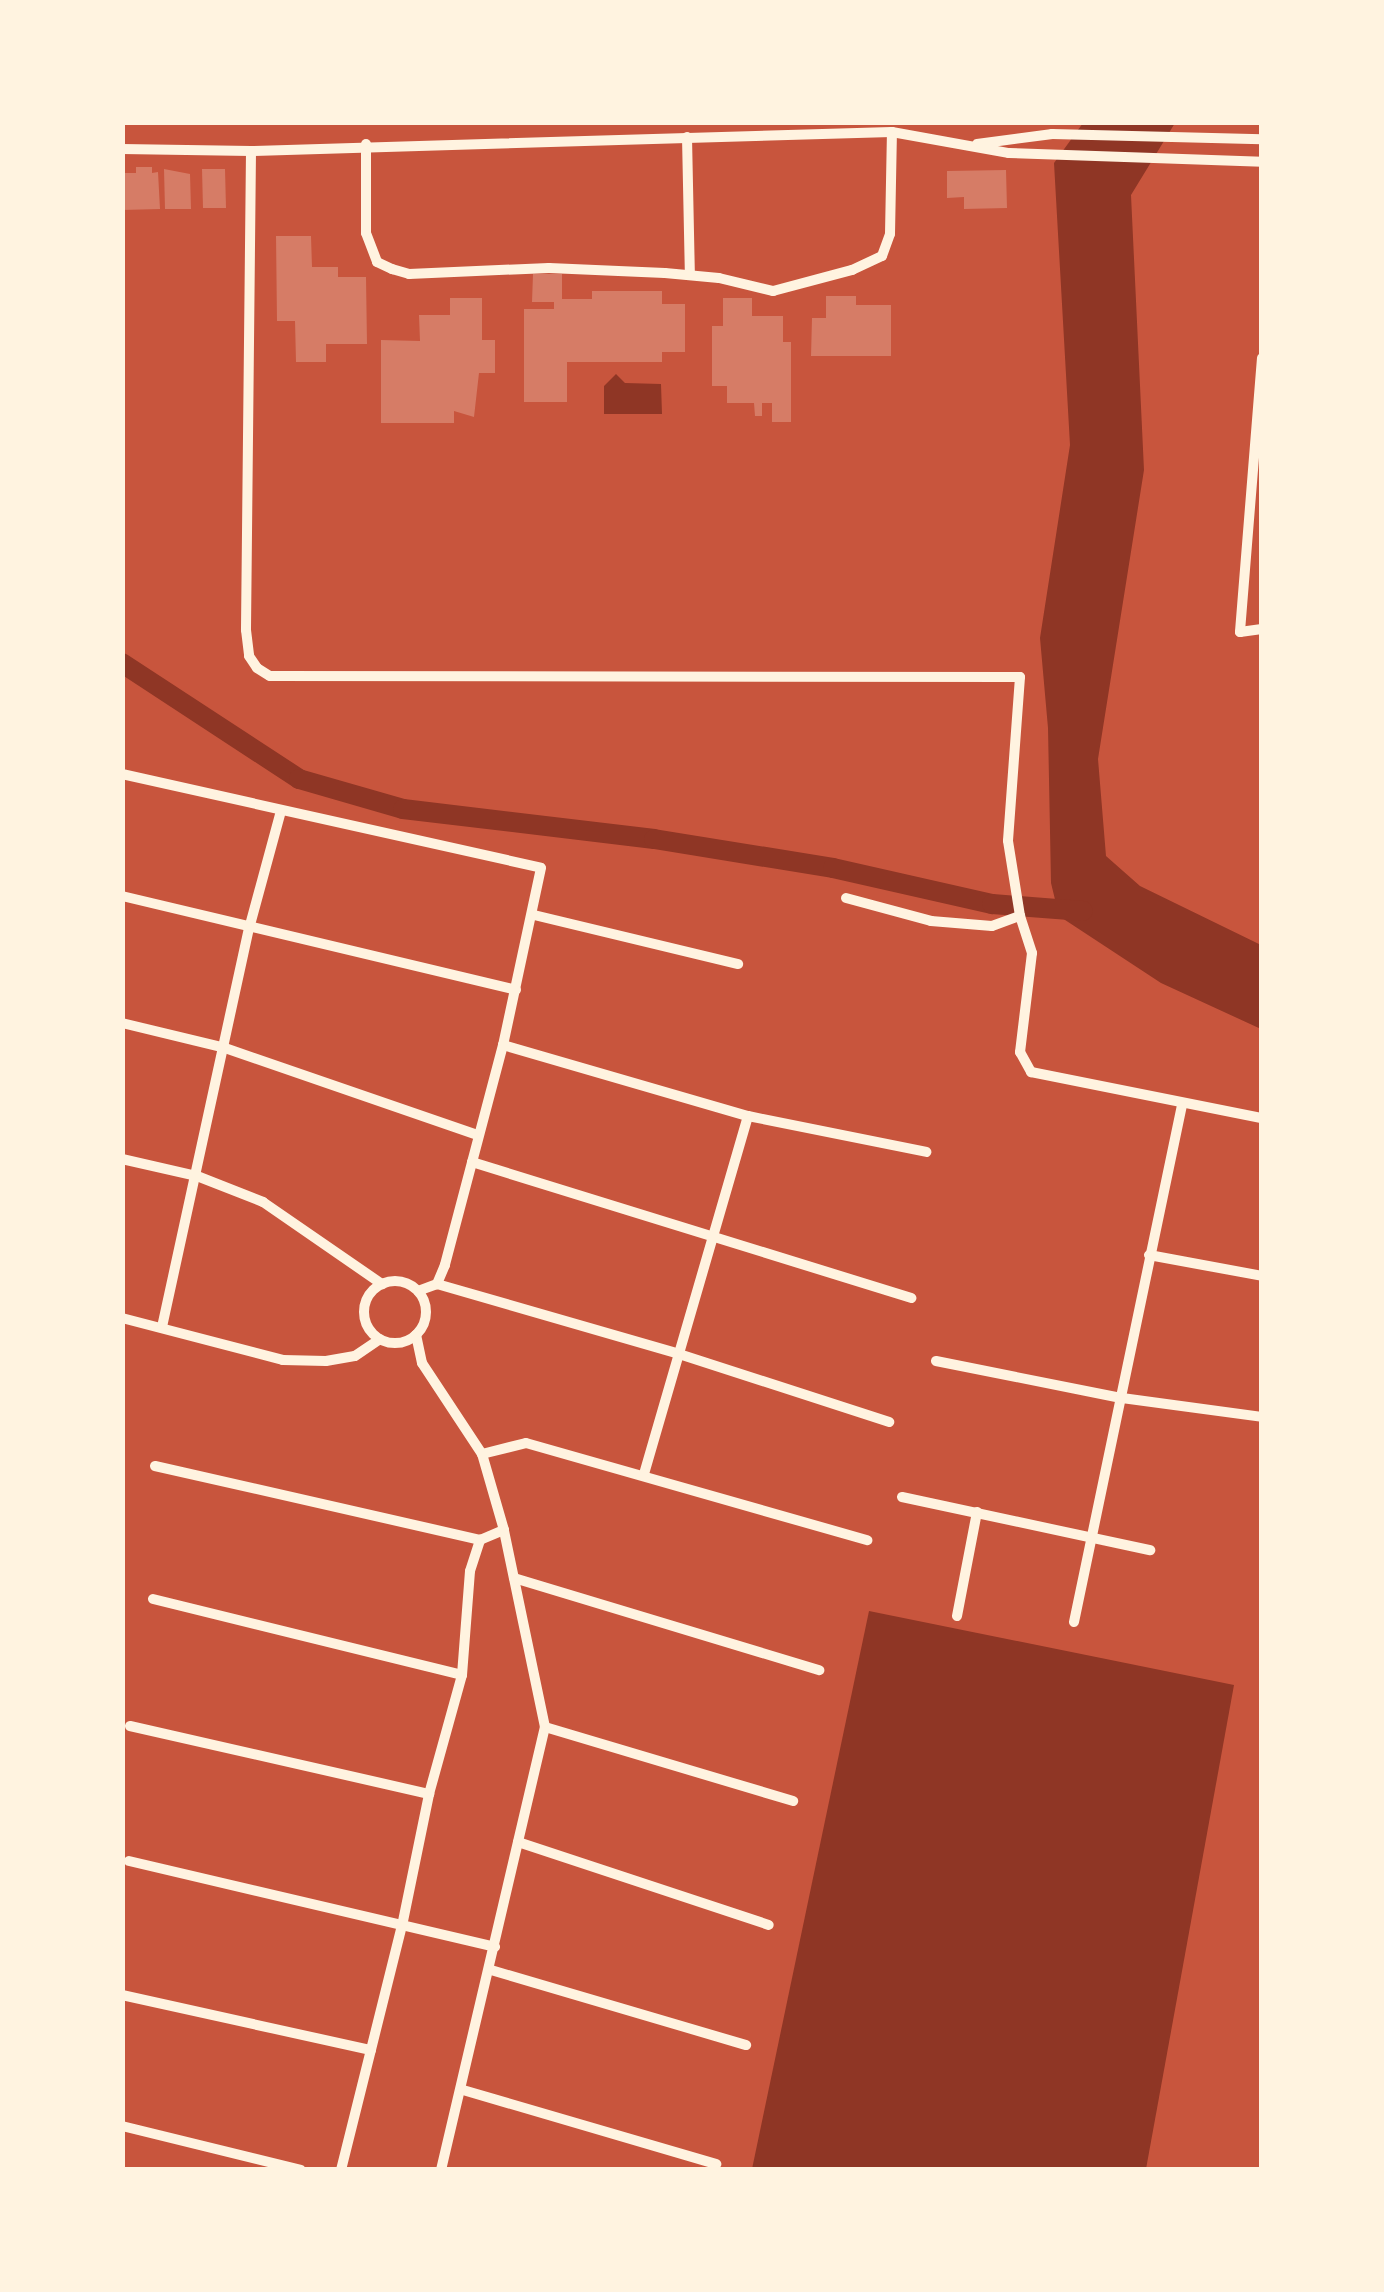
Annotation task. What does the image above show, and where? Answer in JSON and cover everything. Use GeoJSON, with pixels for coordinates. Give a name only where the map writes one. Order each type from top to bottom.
{"type":"FeatureCollection","features":[{"type":"Feature","properties":{"kind":"street"},"geometry":{"type":"LineString","coordinates":[[976,144],[1048,130],[1262,139]]}},
{"type":"Feature","properties":{"kind":"street"},"geometry":{"type":"LineString","coordinates":[[366,144],[366,233],[376,262],[392,269],[409,274],[549,268],[690,275],[773,291],[852,270],[882,256],[890,234],[892,132]]}},
{"type":"Feature","properties":{"kind":"street"},"geometry":{"type":"LineString","coordinates":[[122,149],[251,150],[892,132],[1046,156],[1262,162]]}},
{"type":"Feature","properties":{"kind":"street"},"geometry":{"type":"LineString","coordinates":[[687,137],[690,275]]}},
{"type":"Feature","properties":{"kind":"street"},"geometry":{"type":"LineString","coordinates":[[251,150],[246,630],[248,656],[257,668],[270,676],[1020,677],[1008,841],[1019,912],[1032,953],[1020,1052],[1031,1072],[1262,1118]]}},
{"type":"Feature","properties":{"kind":"street"},"geometry":{"type":"LineString","coordinates":[[1261,363],[1240,632],[1262,629]]}},
{"type":"Feature","properties":{"kind":"street"},"geometry":{"type":"LineString","coordinates":[[122,774],[541,868],[534,915],[503,1045],[437,1284]]}},
{"type":"Feature","properties":{"kind":"street"},"geometry":{"type":"LineString","coordinates":[[162,1326],[250,926],[281,812]]}},
{"type":"Feature","properties":{"kind":"street"},"geometry":{"type":"LineString","coordinates":[[122,896],[516,990]]}},
{"type":"Feature","properties":{"kind":"street"},"geometry":{"type":"LineString","coordinates":[[846,898],[931,922],[992,926],[1019,912]]}},
{"type":"Feature","properties":{"kind":"street"},"geometry":{"type":"LineString","coordinates":[[534,915],[738,964]]}},
{"type":"Feature","properties":{"kind":"street"},"geometry":{"type":"LineString","coordinates":[[122,1023],[224,1048],[478,1135]]}},
{"type":"Feature","properties":{"kind":"street"},"geometry":{"type":"LineString","coordinates":[[503,1045],[748,1116],[926,1152]]}},
{"type":"Feature","properties":{"kind":"street"},"geometry":{"type":"LineString","coordinates":[[1074,1622],[1182,1104]]}},
{"type":"Feature","properties":{"kind":"street"},"geometry":{"type":"LineString","coordinates":[[644,1475],[748,1116]]}},
{"type":"Feature","properties":{"kind":"street"},"geometry":{"type":"LineString","coordinates":[[122,1160],[198,1176],[287,1216],[382,1284],[401,1282],[418,1291],[426,1318],[416,1335],[399,1343],[380,1339],[367,1326],[364,1306],[382,1284]]}},
{"type":"Feature","properties":{"kind":"street"},"geometry":{"type":"LineString","coordinates":[[472,1162],[911,1298]]}},
{"type":"Feature","properties":{"kind":"street"},"geometry":{"type":"LineString","coordinates":[[1148,1255],[1262,1276]]}},
{"type":"Feature","properties":{"kind":"street"},"geometry":{"type":"LineString","coordinates":[[418,1291],[437,1284],[679,1354],[888,1422]]}},
{"type":"Feature","properties":{"kind":"street"},"geometry":{"type":"LineString","coordinates":[[122,1318],[283,1360],[326,1362],[355,1356],[380,1339]]}},
{"type":"Feature","properties":{"kind":"street"},"geometry":{"type":"LineString","coordinates":[[416,1335],[422,1363],[482,1454],[504,1530],[545,1726],[463,2090],[441,2170]]}},
{"type":"Feature","properties":{"kind":"street"},"geometry":{"type":"LineString","coordinates":[[936,1361],[1122,1398],[1262,1416]]}},
{"type":"Feature","properties":{"kind":"street"},"geometry":{"type":"LineString","coordinates":[[482,1454],[526,1443],[866,1540]]}},
{"type":"Feature","properties":{"kind":"street"},"geometry":{"type":"LineString","coordinates":[[154,1466],[480,1540],[504,1530]]}},
{"type":"Feature","properties":{"kind":"street"},"geometry":{"type":"LineString","coordinates":[[902,1497],[1150,1550]]}},
{"type":"Feature","properties":{"kind":"street"},"geometry":{"type":"LineString","coordinates":[[957,1616],[977,1512]]}},
{"type":"Feature","properties":{"kind":"street"},"geometry":{"type":"LineString","coordinates":[[341,2170],[402,1926],[429,1794],[462,1675],[470,1570],[480,1540]]}},
{"type":"Feature","properties":{"kind":"street"},"geometry":{"type":"LineString","coordinates":[[514,1578],[819,1670]]}},
{"type":"Feature","properties":{"kind":"street"},"geometry":{"type":"LineString","coordinates":[[152,1599],[462,1675]]}},
{"type":"Feature","properties":{"kind":"street"},"geometry":{"type":"LineString","coordinates":[[130,1726],[429,1794]]}},
{"type":"Feature","properties":{"kind":"street"},"geometry":{"type":"LineString","coordinates":[[545,1726],[793,1801]]}},
{"type":"Feature","properties":{"kind":"street"},"geometry":{"type":"LineString","coordinates":[[518,1842],[769,1925]]}},
{"type":"Feature","properties":{"kind":"street"},"geometry":{"type":"LineString","coordinates":[[129,1861],[494,1947]]}},
{"type":"Feature","properties":{"kind":"street"},"geometry":{"type":"LineString","coordinates":[[490,1970],[746,2045]]}},
{"type":"Feature","properties":{"kind":"street"},"geometry":{"type":"LineString","coordinates":[[122,1995],[371,2050]]}},
{"type":"Feature","properties":{"kind":"street"},"geometry":{"type":"LineString","coordinates":[[463,2090],[716,2164]]}},
{"type":"Feature","properties":{"kind":"street"},"geometry":{"type":"LineString","coordinates":[[122,2126],[301,2170]]}},
{"type":"Feature","properties":{"kind":"shaded area"},"geometry":{"type":"Polygon","coordinates":[[[1083,123],[1175,123],[1131,195],[1144,470],[1098,759],[1106,856],[1140,886],[1261,945],[1261,1029],[1161,983],[1059,916],[1051,883],[1048,728],[1040,638],[1070,445],[1054,163],[1083,123]]]}},
{"type":"Feature","properties":{"kind":"shaded area"},"geometry":{"type":"Polygon","coordinates":[[[616,374],[625,383],[661,384],[662,414],[604,414],[604,386],[616,374]]]}},
{"type":"Feature","properties":{"kind":"shaded area"},"geometry":{"type":"Polygon","coordinates":[[[869,1611],[1234,1685],[1146,2169],[752,2169],[869,1611]]]}},
{"type":"Feature","properties":{"kind":"building"},"geometry":{"type":"Polygon","coordinates":[[[136,167],[152,167],[152,173],[158,172],[160,209],[122,210],[122,173],[136,173],[136,167]]]}},
{"type":"Feature","properties":{"kind":"building"},"geometry":{"type":"Polygon","coordinates":[[[164,169],[190,174],[191,209],[165,209],[164,169]]]}},
{"type":"Feature","properties":{"kind":"building"},"geometry":{"type":"Polygon","coordinates":[[[202,169],[225,169],[226,208],[203,208],[202,169]]]}},
{"type":"Feature","properties":{"kind":"building"},"geometry":{"type":"Polygon","coordinates":[[[1006,170],[1007,208],[964,209],[964,197],[947,198],[947,171],[1006,170]]]}},
{"type":"Feature","properties":{"kind":"building"},"geometry":{"type":"Polygon","coordinates":[[[276,236],[311,236],[312,267],[338,267],[338,277],[366,277],[367,344],[326,344],[326,362],[296,362],[295,321],[277,321],[276,236]]]}},
{"type":"Feature","properties":{"kind":"building"},"geometry":{"type":"Polygon","coordinates":[[[533,274],[562,274],[562,299],[592,299],[592,291],[662,291],[662,304],[685,304],[685,352],[662,352],[662,362],[567,362],[567,402],[524,402],[524,309],[554,309],[554,302],[532,302],[533,274]]]}},
{"type":"Feature","properties":{"kind":"building"},"geometry":{"type":"Polygon","coordinates":[[[826,296],[856,296],[856,305],[891,305],[891,356],[811,356],[812,318],[826,318],[826,296]]]}},
{"type":"Feature","properties":{"kind":"building"},"geometry":{"type":"Polygon","coordinates":[[[450,298],[482,298],[482,340],[495,340],[495,373],[479,373],[474,417],[454,411],[454,423],[381,423],[381,340],[420,341],[419,315],[450,315],[450,298]]]}},
{"type":"Feature","properties":{"kind":"building"},"geometry":{"type":"Polygon","coordinates":[[[723,298],[752,298],[752,316],[783,316],[783,342],[791,342],[791,422],[772,422],[772,403],[762,403],[762,416],[755,416],[754,403],[727,403],[727,386],[712,386],[712,326],[723,326],[723,298]]]}},
{"type":"Feature","properties":{"kind":"waterway"},"geometry":{"type":"LineString","coordinates":[[122,663],[299,779],[403,809],[654,839],[833,868],[992,904],[1083,911]]}}]}
